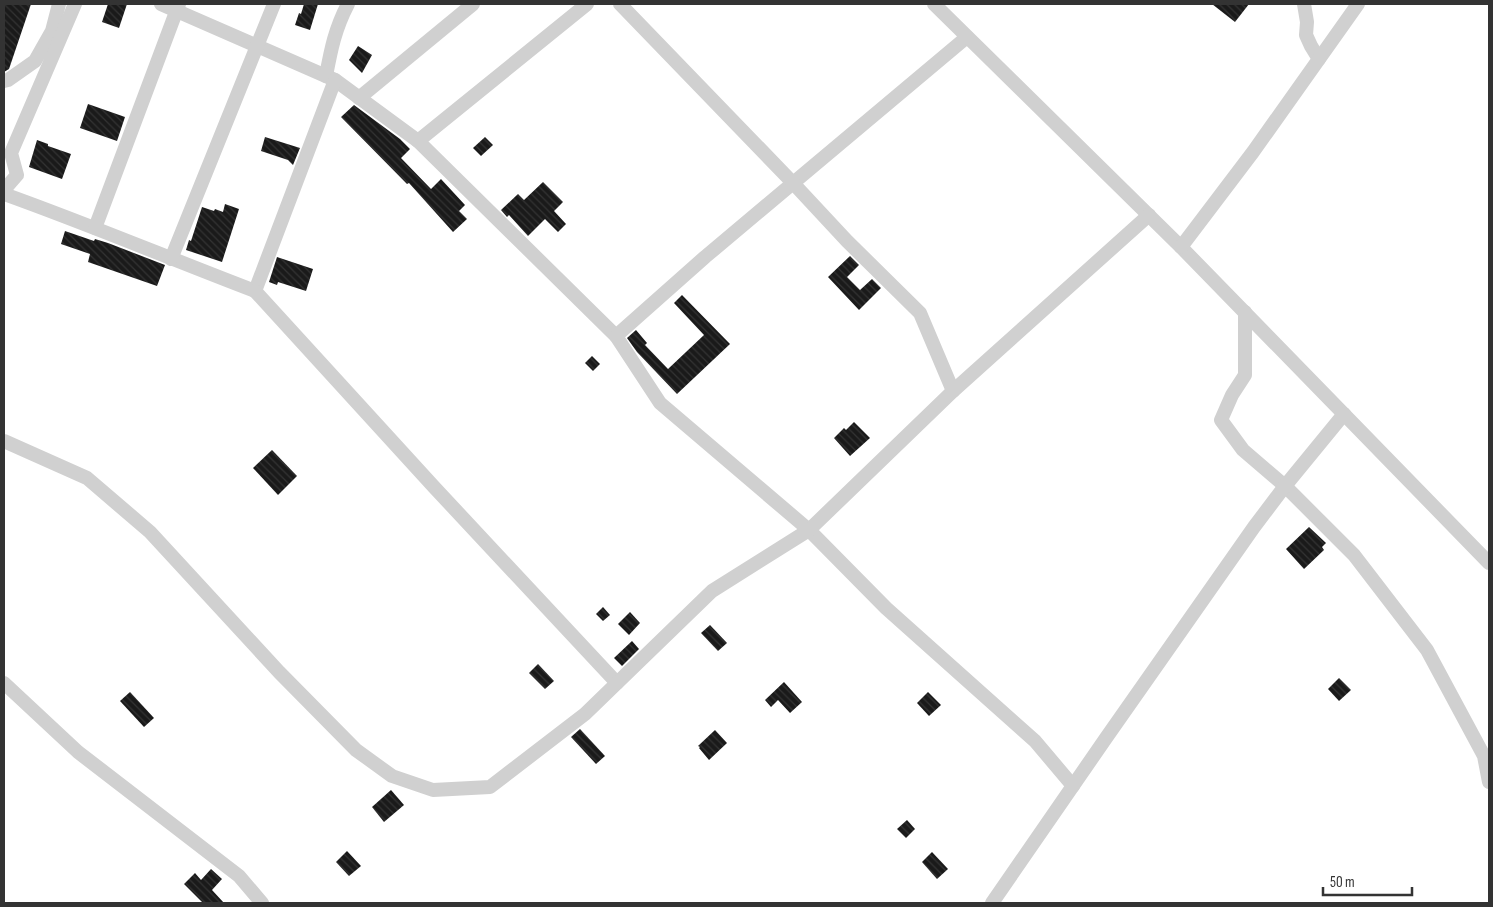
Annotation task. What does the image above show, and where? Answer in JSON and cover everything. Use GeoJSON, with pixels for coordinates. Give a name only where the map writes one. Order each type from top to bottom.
{"type":"FeatureCollection","features":[{"type":"Feature","properties":{"kind":"street"},"geometry":{"type":"LineString","coordinates":[[4,81],[35,60],[52,31],[59,4]]}},
{"type":"Feature","properties":{"kind":"street"},"geometry":{"type":"LineString","coordinates":[[75,4],[10,153],[17,175],[4,192],[254,291],[617,683]]}},
{"type":"Feature","properties":{"kind":"street"},"geometry":{"type":"LineString","coordinates":[[161,4],[177,7],[257,46],[330,78],[418,140],[616,336],[660,403],[809,530],[886,608],[1035,741],[1072,786]]}},
{"type":"Feature","properties":{"kind":"street"},"geometry":{"type":"LineString","coordinates":[[171,259],[274,4]]}},
{"type":"Feature","properties":{"kind":"street"},"geometry":{"type":"LineString","coordinates":[[254,291],[330,78],[333,41],[348,4]]}},
{"type":"Feature","properties":{"kind":"street"},"geometry":{"type":"LineString","coordinates":[[359,98],[473,4]]}},
{"type":"Feature","properties":{"kind":"street"},"geometry":{"type":"LineString","coordinates":[[418,140],[586,4]]}},
{"type":"Feature","properties":{"kind":"street"},"geometry":{"type":"LineString","coordinates":[[620,4],[847,241],[920,313],[953,390]]}},
{"type":"Feature","properties":{"kind":"street"},"geometry":{"type":"LineString","coordinates":[[934,4],[1181,247],[1489,563]]}},
{"type":"Feature","properties":{"kind":"street"},"geometry":{"type":"LineString","coordinates":[[1304,4],[1307,22],[1306,35],[1319,59]]}},
{"type":"Feature","properties":{"kind":"street"},"geometry":{"type":"LineString","coordinates":[[1181,247],[1253,152],[1358,4]]}},
{"type":"Feature","properties":{"kind":"street"},"geometry":{"type":"LineString","coordinates":[[95,228],[177,7]]}},
{"type":"Feature","properties":{"kind":"street"},"geometry":{"type":"LineString","coordinates":[[616,336],[705,257],[967,37]]}},
{"type":"Feature","properties":{"kind":"street"},"geometry":{"type":"LineString","coordinates":[[4,441],[88,478],[150,532],[279,672],[356,750],[392,776],[434,790],[490,787],[585,714],[712,591],[809,530],[953,390],[1149,215]]}},
{"type":"Feature","properties":{"kind":"street"},"geometry":{"type":"LineString","coordinates":[[1245,312],[1245,375],[1232,395],[1221,420],[1243,450],[1285,486],[1354,555],[1427,650],[1484,756],[1489,782]]}},
{"type":"Feature","properties":{"kind":"street"},"geometry":{"type":"LineString","coordinates":[[992,903],[1254,527],[1344,414]]}},
{"type":"Feature","properties":{"kind":"street"},"geometry":{"type":"LineString","coordinates":[[4,683],[78,752],[239,876],[262,903]]}},
{"type":"Feature","properties":{"kind":"building"},"geometry":{"type":"Polygon","coordinates":[[[4,4],[31,4],[9,69],[4,72],[4,4]]]}},
{"type":"Feature","properties":{"kind":"building"},"geometry":{"type":"Polygon","coordinates":[[[108,4],[127,4],[119,28],[102,22],[108,4]]]}},
{"type":"Feature","properties":{"kind":"building"},"geometry":{"type":"Polygon","coordinates":[[[304,4],[318,4],[310,30],[295,25],[304,4]]]}},
{"type":"Feature","properties":{"kind":"building"},"geometry":{"type":"Polygon","coordinates":[[[1212,4],[1249,4],[1235,22],[1212,4]]]}},
{"type":"Feature","properties":{"kind":"building"},"geometry":{"type":"Polygon","coordinates":[[[358,46],[372,55],[362,73],[349,60],[358,46]]]}},
{"type":"Feature","properties":{"kind":"building"},"geometry":{"type":"Polygon","coordinates":[[[88,104],[125,117],[117,141],[80,128],[88,104]]]}},
{"type":"Feature","properties":{"kind":"building"},"geometry":{"type":"Polygon","coordinates":[[[354,105],[400,139],[410,149],[401,158],[431,189],[441,179],[465,205],[459,211],[467,219],[453,232],[409,183],[407,184],[341,117],[354,105]]]}},
{"type":"Feature","properties":{"kind":"building"},"geometry":{"type":"Polygon","coordinates":[[[265,137],[300,148],[293,165],[288,160],[261,151],[265,137]]]}},
{"type":"Feature","properties":{"kind":"building"},"geometry":{"type":"Polygon","coordinates":[[[485,137],[493,145],[481,156],[473,148],[485,137]]]}},
{"type":"Feature","properties":{"kind":"building"},"geometry":{"type":"Polygon","coordinates":[[[37,140],[71,154],[62,179],[29,167],[37,140]]]}},
{"type":"Feature","properties":{"kind":"building"},"geometry":{"type":"Polygon","coordinates":[[[543,182],[563,202],[554,211],[566,224],[558,232],[545,219],[528,236],[509,215],[507,217],[501,210],[518,194],[524,200],[543,182]]]}},
{"type":"Feature","properties":{"kind":"building"},"geometry":{"type":"Polygon","coordinates":[[[225,204],[239,209],[222,262],[186,250],[189,240],[191,241],[202,207],[223,212],[225,204]]]}},
{"type":"Feature","properties":{"kind":"building"},"geometry":{"type":"Polygon","coordinates":[[[65,231],[94,241],[95,239],[108,243],[165,265],[157,286],[88,262],[90,254],[61,244],[65,231]]]}},
{"type":"Feature","properties":{"kind":"building"},"geometry":{"type":"Polygon","coordinates":[[[850,256],[859,265],[847,277],[860,290],[872,279],[881,288],[859,310],[828,277],[850,256]]]}},
{"type":"Feature","properties":{"kind":"building"},"geometry":{"type":"Polygon","coordinates":[[[277,257],[313,269],[306,291],[278,282],[277,285],[269,282],[277,257]]]}},
{"type":"Feature","properties":{"kind":"building"},"geometry":{"type":"Polygon","coordinates":[[[682,295],[730,344],[677,394],[637,352],[627,338],[636,330],[647,343],[645,345],[668,369],[704,335],[674,303],[682,295]]]}},
{"type":"Feature","properties":{"kind":"building"},"geometry":{"type":"Polygon","coordinates":[[[592,356],[600,364],[593,371],[585,363],[592,356]]]}},
{"type":"Feature","properties":{"kind":"building"},"geometry":{"type":"Polygon","coordinates":[[[854,422],[870,438],[850,456],[834,438],[844,428],[846,430],[854,422]]]}},
{"type":"Feature","properties":{"kind":"building"},"geometry":{"type":"Polygon","coordinates":[[[272,450],[297,476],[278,495],[253,468],[272,450]]]}},
{"type":"Feature","properties":{"kind":"building"},"geometry":{"type":"Polygon","coordinates":[[[1309,527],[1326,543],[1322,547],[1324,550],[1304,569],[1286,549],[1309,527]]]}},
{"type":"Feature","properties":{"kind":"building"},"geometry":{"type":"Polygon","coordinates":[[[603,607],[610,615],[603,621],[596,614],[603,607]]]}},
{"type":"Feature","properties":{"kind":"building"},"geometry":{"type":"Polygon","coordinates":[[[630,612],[640,623],[629,635],[618,624],[630,612]]]}},
{"type":"Feature","properties":{"kind":"building"},"geometry":{"type":"Polygon","coordinates":[[[710,625],[727,643],[718,651],[701,633],[710,625]]]}},
{"type":"Feature","properties":{"kind":"building"},"geometry":{"type":"Polygon","coordinates":[[[632,641],[639,649],[622,666],[614,658],[632,641]]]}},
{"type":"Feature","properties":{"kind":"building"},"geometry":{"type":"Polygon","coordinates":[[[538,664],[554,681],[545,689],[529,673],[538,664]]]}},
{"type":"Feature","properties":{"kind":"building"},"geometry":{"type":"Polygon","coordinates":[[[1339,678],[1351,690],[1339,701],[1328,689],[1339,678]]]}},
{"type":"Feature","properties":{"kind":"building"},"geometry":{"type":"Polygon","coordinates":[[[784,682],[802,702],[790,713],[778,700],[771,707],[765,700],[784,682]]]}},
{"type":"Feature","properties":{"kind":"building"},"geometry":{"type":"Polygon","coordinates":[[[130,692],[154,718],[144,727],[120,701],[130,692]]]}},
{"type":"Feature","properties":{"kind":"building"},"geometry":{"type":"Polygon","coordinates":[[[928,692],[941,705],[929,716],[917,703],[928,692]]]}},
{"type":"Feature","properties":{"kind":"building"},"geometry":{"type":"Polygon","coordinates":[[[580,729],[605,756],[596,764],[571,737],[580,729]]]}},
{"type":"Feature","properties":{"kind":"building"},"geometry":{"type":"Polygon","coordinates":[[[715,730],[727,743],[709,760],[698,746],[715,730]]]}},
{"type":"Feature","properties":{"kind":"building"},"geometry":{"type":"Polygon","coordinates":[[[391,790],[404,805],[384,822],[372,807],[391,790]]]}},
{"type":"Feature","properties":{"kind":"building"},"geometry":{"type":"Polygon","coordinates":[[[907,820],[915,829],[906,838],[897,829],[907,820]]]}},
{"type":"Feature","properties":{"kind":"building"},"geometry":{"type":"Polygon","coordinates":[[[347,851],[361,866],[349,876],[336,862],[347,851]]]}},
{"type":"Feature","properties":{"kind":"building"},"geometry":{"type":"Polygon","coordinates":[[[932,852],[948,869],[937,879],[922,862],[932,852]]]}},
{"type":"Feature","properties":{"kind":"building"},"geometry":{"type":"Polygon","coordinates":[[[211,869],[222,879],[212,890],[224,903],[203,903],[184,884],[195,873],[201,880],[211,869]]]}}]}
